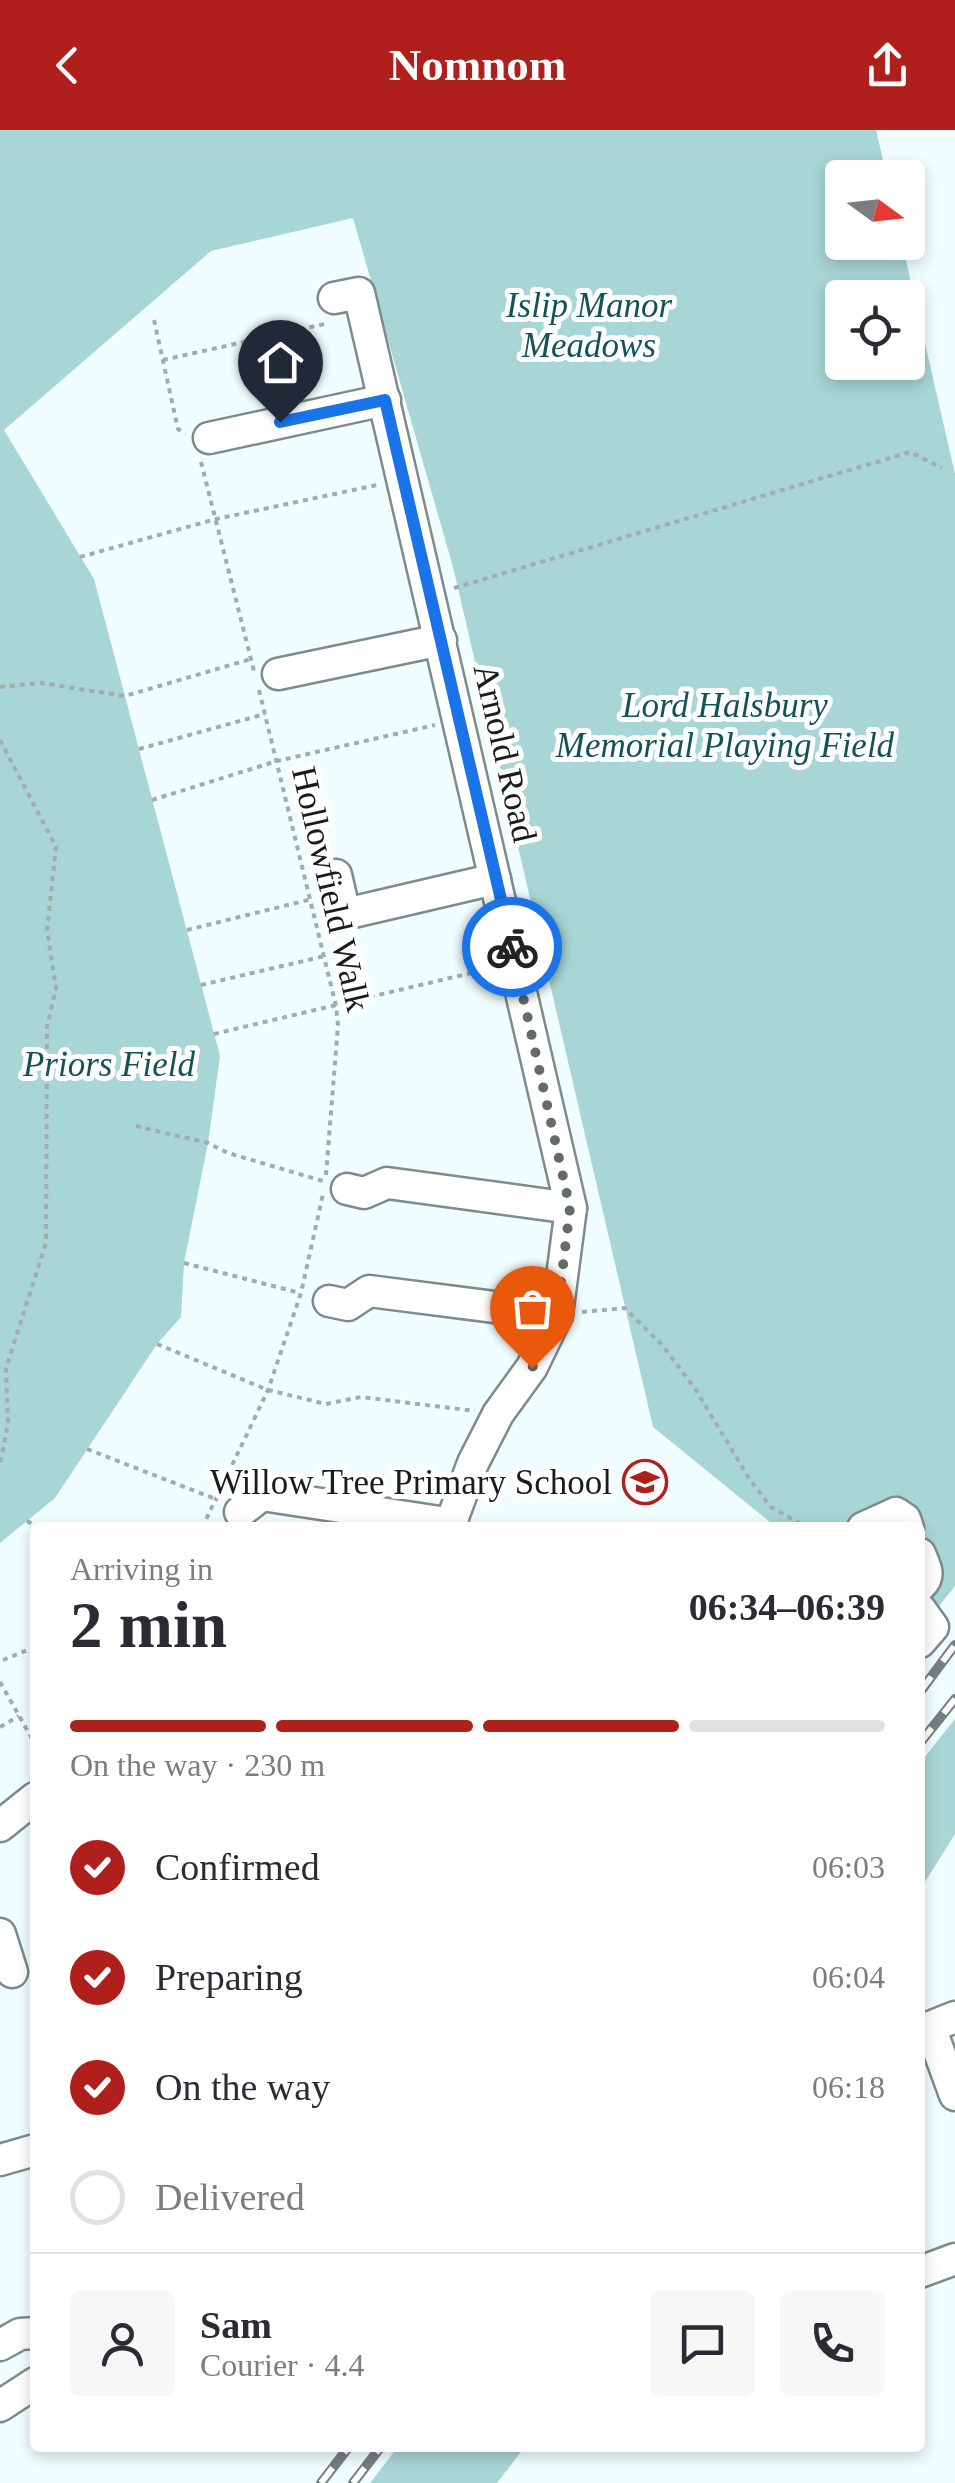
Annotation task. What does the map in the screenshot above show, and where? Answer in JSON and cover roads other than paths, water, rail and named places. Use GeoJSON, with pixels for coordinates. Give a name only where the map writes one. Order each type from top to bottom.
{"type":"FeatureCollection","features":[{"type":"Feature","properties":{"kind":"street","name":"Arnold Road"},"geometry":{"type":"LineString","coordinates":[[334,298],[358,293],[364,315],[570,1208],[557,1315],[532,1368],[498,1414],[474,1463],[452,1522]]}},
{"type":"Feature","properties":{"kind":"street"},"geometry":{"type":"LineString","coordinates":[[202,445],[385,400]]}},
{"type":"Feature","properties":{"kind":"street"},"geometry":{"type":"LineString","coordinates":[[278,674],[441,640]]}},
{"type":"Feature","properties":{"kind":"street"},"geometry":{"type":"LineString","coordinates":[[336,875],[345,914],[496,879]]}},
{"type":"Feature","properties":{"kind":"street"},"geometry":{"type":"LineString","coordinates":[[336,1186],[364,1193],[387,1184],[570,1208]]}},
{"type":"Feature","properties":{"kind":"street"},"geometry":{"type":"LineString","coordinates":[[315,1297],[348,1305],[369,1291],[557,1315]]}},
{"type":"Feature","properties":{"kind":"street"},"geometry":{"type":"LineString","coordinates":[[228,1506],[262,1494],[427,1522]]}},
{"type":"Feature","properties":{"kind":"street"},"geometry":{"type":"LineString","coordinates":[[876,1522],[896,1513],[906,1522]]}},
{"type":"Feature","properties":{"kind":"street"},"geometry":{"type":"LineString","coordinates":[[925,1615],[933,1627],[925,1636]]}},
{"type":"Feature","properties":{"kind":"street"},"geometry":{"type":"LineString","coordinates":[[0,1826],[30,1802]]}},
{"type":"Feature","properties":{"kind":"street"},"geometry":{"type":"LineString","coordinates":[[0,1934],[12,1972]]}},
{"type":"Feature","properties":{"kind":"street"},"geometry":{"type":"LineString","coordinates":[[936,2039],[955,2095]]}},
{"type":"Feature","properties":{"kind":"street"},"geometry":{"type":"LineString","coordinates":[[0,2160],[30,2151]]}},
{"type":"Feature","properties":{"kind":"street"},"geometry":{"type":"LineString","coordinates":[[925,2270],[955,2259]]}},
{"type":"Feature","properties":{"kind":"street"},"geometry":{"type":"LineString","coordinates":[[0,2345],[20,2334],[30,2333]]}},
{"type":"Feature","properties":{"kind":"street"},"geometry":{"type":"LineString","coordinates":[[0,2406],[30,2385]]}},
{"type":"Feature","properties":{"kind":"railway"},"geometry":{"type":"LineString","coordinates":[[925,1685],[955,1645]]}},
{"type":"Feature","properties":{"kind":"railway"},"geometry":{"type":"LineString","coordinates":[[925,1737],[955,1699]]}},
{"type":"Feature","properties":{"kind":"railway"},"geometry":{"type":"LineString","coordinates":[[321,2483],[345,2452]]}},
{"type":"Feature","properties":{"kind":"railway"},"geometry":{"type":"LineString","coordinates":[[353,2483],[377,2452]]}},
{"type":"Feature","properties":{"kind":"place","name":"Willow Tree Primary School"},"geometry":{"type":"Point","coordinates":[645,1482]}},
{"type":"Feature","properties":{"kind":"park label","name":"Islip Manor Meadows"},"geometry":{"type":"Point","coordinates":[589,325]}},
{"type":"Feature","properties":{"kind":"park label","name":"Lord Halsbury Memorial Playing Field"},"geometry":{"type":"Point","coordinates":[725,725]}},
{"type":"Feature","properties":{"kind":"park label","name":"Priors Field"},"geometry":{"type":"Point","coordinates":[109,1064]}}]}
